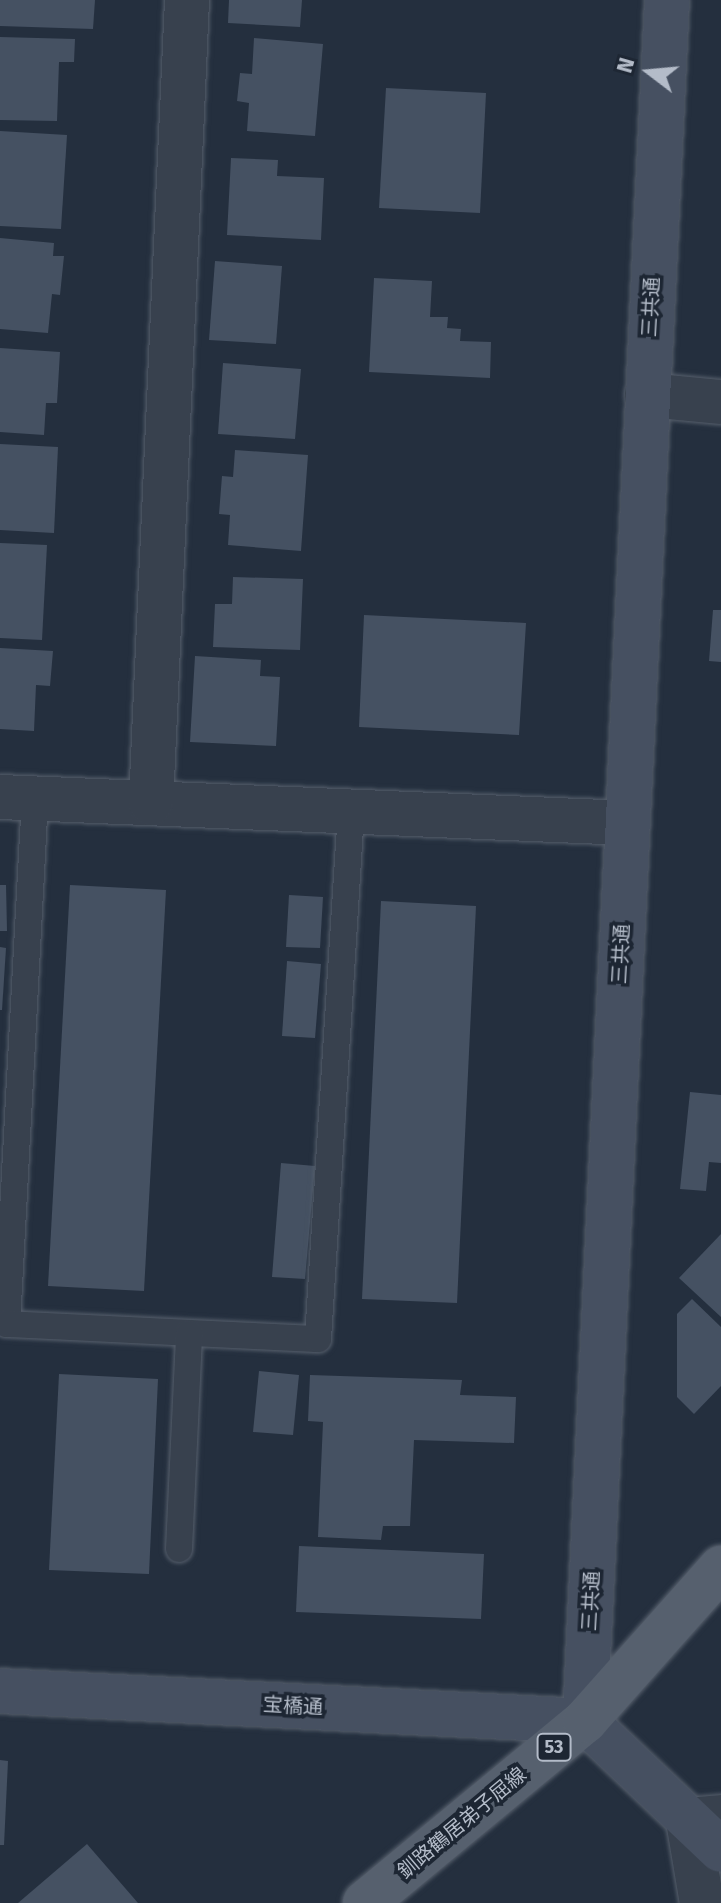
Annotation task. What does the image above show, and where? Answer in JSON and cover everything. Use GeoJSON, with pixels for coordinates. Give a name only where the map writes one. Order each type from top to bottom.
{"type":"FeatureCollection","features":[{"type":"Feature","properties":{"kind":"main road","name":"釧路鶴居弟子屈線"},"geometry":{"type":"LineString","coordinates":[[365,1903],[585,1721],[721,1568]]}},
{"type":"Feature","properties":{"kind":"street"},"geometry":{"type":"LineString","coordinates":[[151,803],[187,0]]}},
{"type":"Feature","properties":{"kind":"street","name":"三共通"},"geometry":{"type":"LineString","coordinates":[[585,1721],[667,0]]}},
{"type":"Feature","properties":{"kind":"street"},"geometry":{"type":"LineString","coordinates":[[647,395],[721,402]]}},
{"type":"Feature","properties":{"kind":"street"},"geometry":{"type":"LineString","coordinates":[[18,798],[627,823]]}},
{"type":"Feature","properties":{"kind":"street","name":"宝橋通"},"geometry":{"type":"LineString","coordinates":[[0,1691],[585,1721]]}},
{"type":"Feature","properties":{"kind":"street"},"geometry":{"type":"LineString","coordinates":[[585,1721],[704,1819],[721,1850]]}},
{"type":"Feature","properties":{"kind":"street"},"geometry":{"type":"LineString","coordinates":[[702,1903],[704,1819]]}},
{"type":"Feature","properties":{"kind":"lane"},"geometry":{"type":"LineString","coordinates":[[18,798],[5,1280],[7,1324],[318,1339],[351,812]]}},
{"type":"Feature","properties":{"kind":"lane"},"geometry":{"type":"LineString","coordinates":[[179,1549],[189,1333]]}},
{"type":"Feature","properties":{"kind":"building"},"geometry":{"type":"Polygon","coordinates":[[[0,0],[95,0],[93,29],[0,26],[0,0]]]}},
{"type":"Feature","properties":{"kind":"building"},"geometry":{"type":"Polygon","coordinates":[[[229,0],[302,0],[300,27],[228,23],[229,0]]]}},
{"type":"Feature","properties":{"kind":"building"},"geometry":{"type":"Polygon","coordinates":[[[0,37],[75,39],[74,62],[59,62],[57,121],[0,120],[0,37]]]}},
{"type":"Feature","properties":{"kind":"building"},"geometry":{"type":"Polygon","coordinates":[[[254,38],[323,44],[315,136],[247,131],[249,103],[237,101],[240,73],[252,74],[254,38]]]}},
{"type":"Feature","properties":{"kind":"building"},"geometry":{"type":"Polygon","coordinates":[[[386,88],[486,93],[480,213],[379,208],[386,88]]]}},
{"type":"Feature","properties":{"kind":"building"},"geometry":{"type":"Polygon","coordinates":[[[0,131],[67,135],[61,229],[0,226],[0,131]]]}},
{"type":"Feature","properties":{"kind":"building"},"geometry":{"type":"Polygon","coordinates":[[[231,158],[278,160],[277,176],[324,178],[321,240],[227,235],[231,158]]]}},
{"type":"Feature","properties":{"kind":"building"},"geometry":{"type":"Polygon","coordinates":[[[0,238],[54,243],[53,256],[64,256],[60,295],[52,294],[48,333],[0,329],[0,238]]]}},
{"type":"Feature","properties":{"kind":"building"},"geometry":{"type":"Polygon","coordinates":[[[215,261],[282,266],[276,344],[209,340],[215,261]]]}},
{"type":"Feature","properties":{"kind":"building"},"geometry":{"type":"Polygon","coordinates":[[[374,278],[432,281],[430,317],[448,317],[447,328],[461,329],[460,341],[491,342],[490,378],[369,372],[374,278]]]}},
{"type":"Feature","properties":{"kind":"building"},"geometry":{"type":"Polygon","coordinates":[[[0,348],[60,352],[57,403],[46,403],[44,435],[0,432],[0,348]]]}},
{"type":"Feature","properties":{"kind":"building"},"geometry":{"type":"Polygon","coordinates":[[[223,363],[301,369],[295,439],[218,434],[223,363]]]}},
{"type":"Feature","properties":{"kind":"building"},"geometry":{"type":"Polygon","coordinates":[[[0,444],[58,447],[54,533],[0,530],[0,444]]]}},
{"type":"Feature","properties":{"kind":"building"},"geometry":{"type":"Polygon","coordinates":[[[235,450],[308,455],[301,551],[228,545],[230,515],[219,514],[222,476],[233,477],[235,450]]]}},
{"type":"Feature","properties":{"kind":"building"},"geometry":{"type":"Polygon","coordinates":[[[0,543],[47,545],[42,640],[0,638],[0,543]]]}},
{"type":"Feature","properties":{"kind":"building"},"geometry":{"type":"Polygon","coordinates":[[[233,577],[303,579],[300,650],[213,647],[215,604],[232,604],[233,577]]]}},
{"type":"Feature","properties":{"kind":"building"},"geometry":{"type":"Polygon","coordinates":[[[713,610],[721,610],[721,662],[709,661],[713,610]]]}},
{"type":"Feature","properties":{"kind":"building"},"geometry":{"type":"Polygon","coordinates":[[[364,615],[526,623],[519,735],[359,727],[364,615]]]}},
{"type":"Feature","properties":{"kind":"building"},"geometry":{"type":"Polygon","coordinates":[[[0,648],[53,651],[50,686],[36,685],[34,731],[0,729],[0,648]]]}},
{"type":"Feature","properties":{"kind":"building"},"geometry":{"type":"Polygon","coordinates":[[[195,656],[261,660],[260,676],[280,677],[276,746],[190,742],[195,656]]]}},
{"type":"Feature","properties":{"kind":"building"},"geometry":{"type":"Polygon","coordinates":[[[0,885],[6,885],[7,931],[0,931],[0,885]]]}},
{"type":"Feature","properties":{"kind":"building"},"geometry":{"type":"Polygon","coordinates":[[[70,885],[166,890],[144,1291],[48,1286],[70,885]]]}},
{"type":"Feature","properties":{"kind":"building"},"geometry":{"type":"Polygon","coordinates":[[[289,895],[323,897],[320,948],[286,947],[289,895]]]}},
{"type":"Feature","properties":{"kind":"building"},"geometry":{"type":"Polygon","coordinates":[[[381,901],[476,906],[457,1303],[362,1299],[381,901]]]}},
{"type":"Feature","properties":{"kind":"building"},"geometry":{"type":"Polygon","coordinates":[[[0,947],[6,948],[2,1010],[0,1010],[0,947]]]}},
{"type":"Feature","properties":{"kind":"building"},"geometry":{"type":"Polygon","coordinates":[[[287,961],[321,964],[315,1038],[282,1036],[287,961]]]}},
{"type":"Feature","properties":{"kind":"building"},"geometry":{"type":"Polygon","coordinates":[[[690,1092],[721,1095],[721,1163],[709,1162],[706,1191],[680,1189],[690,1092]]]}},
{"type":"Feature","properties":{"kind":"building"},"geometry":{"type":"Polygon","coordinates":[[[281,1163],[315,1166],[305,1279],[272,1277],[281,1163]]]}},
{"type":"Feature","properties":{"kind":"building"},"geometry":{"type":"Polygon","coordinates":[[[721,1234],[721,1317],[679,1278],[721,1234]]]}},
{"type":"Feature","properties":{"kind":"building"},"geometry":{"type":"Polygon","coordinates":[[[692,1299],[721,1327],[721,1386],[694,1414],[677,1397],[677,1314],[692,1299]]]}},
{"type":"Feature","properties":{"kind":"building"},"geometry":{"type":"Polygon","coordinates":[[[259,1371],[299,1375],[293,1435],[253,1432],[259,1371]]]}},
{"type":"Feature","properties":{"kind":"building"},"geometry":{"type":"Polygon","coordinates":[[[59,1374],[158,1379],[149,1574],[49,1570],[59,1374]]]}},
{"type":"Feature","properties":{"kind":"building"},"geometry":{"type":"Polygon","coordinates":[[[310,1375],[462,1380],[460,1395],[516,1397],[514,1443],[414,1440],[410,1526],[383,1526],[381,1540],[318,1537],[323,1422],[308,1421],[310,1375]]]}},
{"type":"Feature","properties":{"kind":"building"},"geometry":{"type":"Polygon","coordinates":[[[299,1546],[484,1554],[481,1619],[296,1612],[299,1546]]]}},
{"type":"Feature","properties":{"kind":"building"},"geometry":{"type":"Polygon","coordinates":[[[0,1760],[8,1761],[4,1845],[0,1845],[0,1760]]]}},
{"type":"Feature","properties":{"kind":"building"},"geometry":{"type":"Polygon","coordinates":[[[87,1844],[138,1903],[18,1903],[87,1844]]]}}]}
